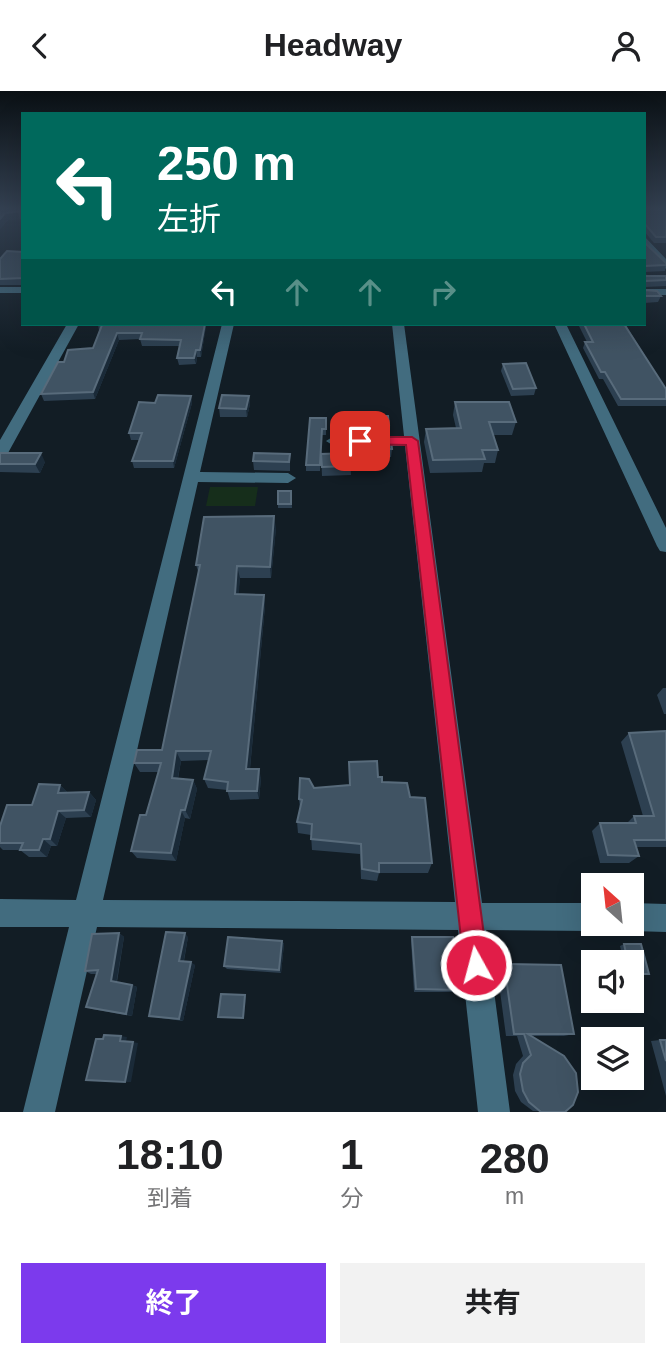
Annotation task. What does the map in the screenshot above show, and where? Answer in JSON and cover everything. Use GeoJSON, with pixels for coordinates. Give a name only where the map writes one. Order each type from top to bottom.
{"type":"FeatureCollection","features":[{"type":"Feature","properties":{"kind":"street"},"geometry":{"type":"LineString","coordinates":[[0,290],[21,290]]}},
{"type":"Feature","properties":{"kind":"street"},"geometry":{"type":"LineString","coordinates":[[646,292],[666,292]]}},
{"type":"Feature","properties":{"kind":"street"},"geometry":{"type":"LineString","coordinates":[[0,453],[73,326]]}},
{"type":"Feature","properties":{"kind":"street"},"geometry":{"type":"LineString","coordinates":[[39,1112],[228,326]]}},
{"type":"Feature","properties":{"kind":"street"},"geometry":{"type":"LineString","coordinates":[[398,326],[494,1112]]}},
{"type":"Feature","properties":{"kind":"street"},"geometry":{"type":"LineString","coordinates":[[560,326],[666,546]]}},
{"type":"Feature","properties":{"kind":"street"},"geometry":{"type":"LineString","coordinates":[[334,441],[412,441]]}},
{"type":"Feature","properties":{"kind":"street"},"geometry":{"type":"LineString","coordinates":[[191,477],[288,478]]}},
{"type":"Feature","properties":{"kind":"street"},"geometry":{"type":"LineString","coordinates":[[0,913],[581,917]]}},
{"type":"Feature","properties":{"kind":"street"},"geometry":{"type":"LineString","coordinates":[[644,917],[666,918]]}},
{"type":"Feature","properties":{"kind":"green space"},"geometry":{"type":"Polygon","coordinates":[[[210,487],[258,487],[255,506],[206,506],[210,487]]]}},
{"type":"Feature","properties":{"kind":"building"},"geometry":{"type":"Polygon","coordinates":[[[2,257],[21,257],[21,278],[0,279],[2,257]]]}},
{"type":"Feature","properties":{"kind":"building"},"geometry":{"type":"Polygon","coordinates":[[[646,257],[659,257],[666,265],[646,266],[646,257]]]}},
{"type":"Feature","properties":{"kind":"building"},"geometry":{"type":"Polygon","coordinates":[[[646,276],[666,276],[666,280],[646,281],[646,276]]]}},
{"type":"Feature","properties":{"kind":"building"},"geometry":{"type":"Polygon","coordinates":[[[646,290],[657,291],[661,296],[646,296],[646,290]]]}},
{"type":"Feature","properties":{"kind":"building"},"geometry":{"type":"Polygon","coordinates":[[[102,326],[205,326],[200,350],[196,350],[194,358],[177,358],[181,340],[140,339],[142,333],[117,333],[93,392],[41,394],[58,362],[64,362],[68,350],[93,348],[102,326]]]}},
{"type":"Feature","properties":{"kind":"building"},"geometry":{"type":"Polygon","coordinates":[[[585,326],[625,326],[666,389],[666,399],[621,399],[605,372],[601,372],[585,342],[593,342],[585,326]]]}},
{"type":"Feature","properties":{"kind":"building"},"geometry":{"type":"Polygon","coordinates":[[[526,363],[536,388],[513,389],[503,364],[526,363]]]}},
{"type":"Feature","properties":{"kind":"building"},"geometry":{"type":"Polygon","coordinates":[[[158,395],[191,396],[173,461],[132,461],[142,433],[129,433],[139,402],[155,403],[158,395]]]}},
{"type":"Feature","properties":{"kind":"building"},"geometry":{"type":"Polygon","coordinates":[[[222,395],[249,396],[246,409],[219,408],[222,395]]]}},
{"type":"Feature","properties":{"kind":"building"},"geometry":{"type":"Polygon","coordinates":[[[455,402],[509,402],[516,422],[489,422],[498,450],[482,450],[485,459],[433,460],[426,429],[461,428],[455,402]]]}},
{"type":"Feature","properties":{"kind":"building"},"geometry":{"type":"Polygon","coordinates":[[[344,416],[388,416],[389,425],[345,425],[344,416]]]}},
{"type":"Feature","properties":{"kind":"building"},"geometry":{"type":"Polygon","coordinates":[[[310,418],[326,418],[326,429],[322,429],[320,465],[306,465],[310,418]]]}},
{"type":"Feature","properties":{"kind":"building"},"geometry":{"type":"Polygon","coordinates":[[[345,441],[391,441],[392,449],[345,449],[345,441]]]}},
{"type":"Feature","properties":{"kind":"building"},"geometry":{"type":"Polygon","coordinates":[[[0,453],[41,453],[35,464],[0,464],[0,453]]]}},
{"type":"Feature","properties":{"kind":"building"},"geometry":{"type":"Polygon","coordinates":[[[254,453],[290,454],[289,462],[253,461],[254,453]]]}},
{"type":"Feature","properties":{"kind":"building"},"geometry":{"type":"Polygon","coordinates":[[[350,453],[351,466],[322,467],[321,454],[350,453]]]}},
{"type":"Feature","properties":{"kind":"building"},"geometry":{"type":"Polygon","coordinates":[[[278,491],[291,491],[291,504],[278,504],[278,491]]]}},
{"type":"Feature","properties":{"kind":"building"},"geometry":{"type":"Polygon","coordinates":[[[274,516],[270,567],[237,566],[235,594],[264,595],[246,769],[259,769],[257,791],[227,791],[228,782],[204,779],[211,751],[176,751],[172,778],[193,780],[185,810],[181,810],[171,853],[131,851],[140,815],[146,815],[161,763],[134,763],[137,750],[162,750],[200,565],[196,565],[204,517],[274,516]]]}},
{"type":"Feature","properties":{"kind":"building"},"geometry":{"type":"Polygon","coordinates":[[[666,731],[666,840],[634,840],[639,856],[608,855],[600,823],[636,823],[634,816],[654,816],[629,733],[666,731]]]}},
{"type":"Feature","properties":{"kind":"building"},"geometry":{"type":"Polygon","coordinates":[[[377,761],[378,777],[382,777],[382,782],[407,783],[410,797],[425,798],[432,863],[379,863],[379,872],[362,869],[361,844],[311,839],[312,824],[297,822],[302,800],[299,799],[300,778],[309,779],[314,788],[350,785],[349,762],[377,761]]]}},
{"type":"Feature","properties":{"kind":"building"},"geometry":{"type":"Polygon","coordinates":[[[39,784],[60,785],[58,793],[89,792],[84,810],[58,811],[50,839],[43,839],[39,850],[20,850],[23,843],[0,843],[0,826],[7,805],[32,805],[39,784]]]}},
{"type":"Feature","properties":{"kind":"building"},"geometry":{"type":"Polygon","coordinates":[[[166,932],[185,933],[179,961],[191,962],[179,1019],[149,1016],[166,932]]]}},
{"type":"Feature","properties":{"kind":"building"},"geometry":{"type":"Polygon","coordinates":[[[119,933],[111,981],[132,985],[126,1014],[86,1007],[98,970],[85,971],[92,934],[119,933]]]}},
{"type":"Feature","properties":{"kind":"building"},"geometry":{"type":"Polygon","coordinates":[[[228,937],[282,941],[279,970],[224,966],[228,937]]]}},
{"type":"Feature","properties":{"kind":"building"},"geometry":{"type":"Polygon","coordinates":[[[412,937],[453,937],[459,990],[416,989],[412,937]]]}},
{"type":"Feature","properties":{"kind":"building"},"geometry":{"type":"Polygon","coordinates":[[[624,944],[641,944],[643,950],[625,950],[624,944]]]}},
{"type":"Feature","properties":{"kind":"building"},"geometry":{"type":"Polygon","coordinates":[[[644,955],[649,974],[644,974],[644,955]]]}},
{"type":"Feature","properties":{"kind":"building"},"geometry":{"type":"Polygon","coordinates":[[[504,964],[561,965],[574,1034],[528,1034],[564,1056],[576,1073],[578,1092],[573,1105],[565,1112],[541,1112],[529,1102],[523,1091],[520,1074],[523,1063],[531,1055],[524,1034],[514,1034],[504,964]]]}},
{"type":"Feature","properties":{"kind":"building"},"geometry":{"type":"Polygon","coordinates":[[[221,994],[245,995],[243,1018],[218,1017],[221,994]]]}},
{"type":"Feature","properties":{"kind":"building"},"geometry":{"type":"Polygon","coordinates":[[[104,1035],[121,1036],[120,1041],[133,1042],[125,1082],[86,1080],[96,1039],[103,1039],[104,1035]]]}},
{"type":"Feature","properties":{"kind":"building"},"geometry":{"type":"Polygon","coordinates":[[[660,1040],[666,1040],[666,1061],[660,1040]]]}},
{"type":"Feature","properties":{"kind":"route"},"geometry":{"type":"LineString","coordinates":[[360,441],[412,441],[476,965]]}}]}
